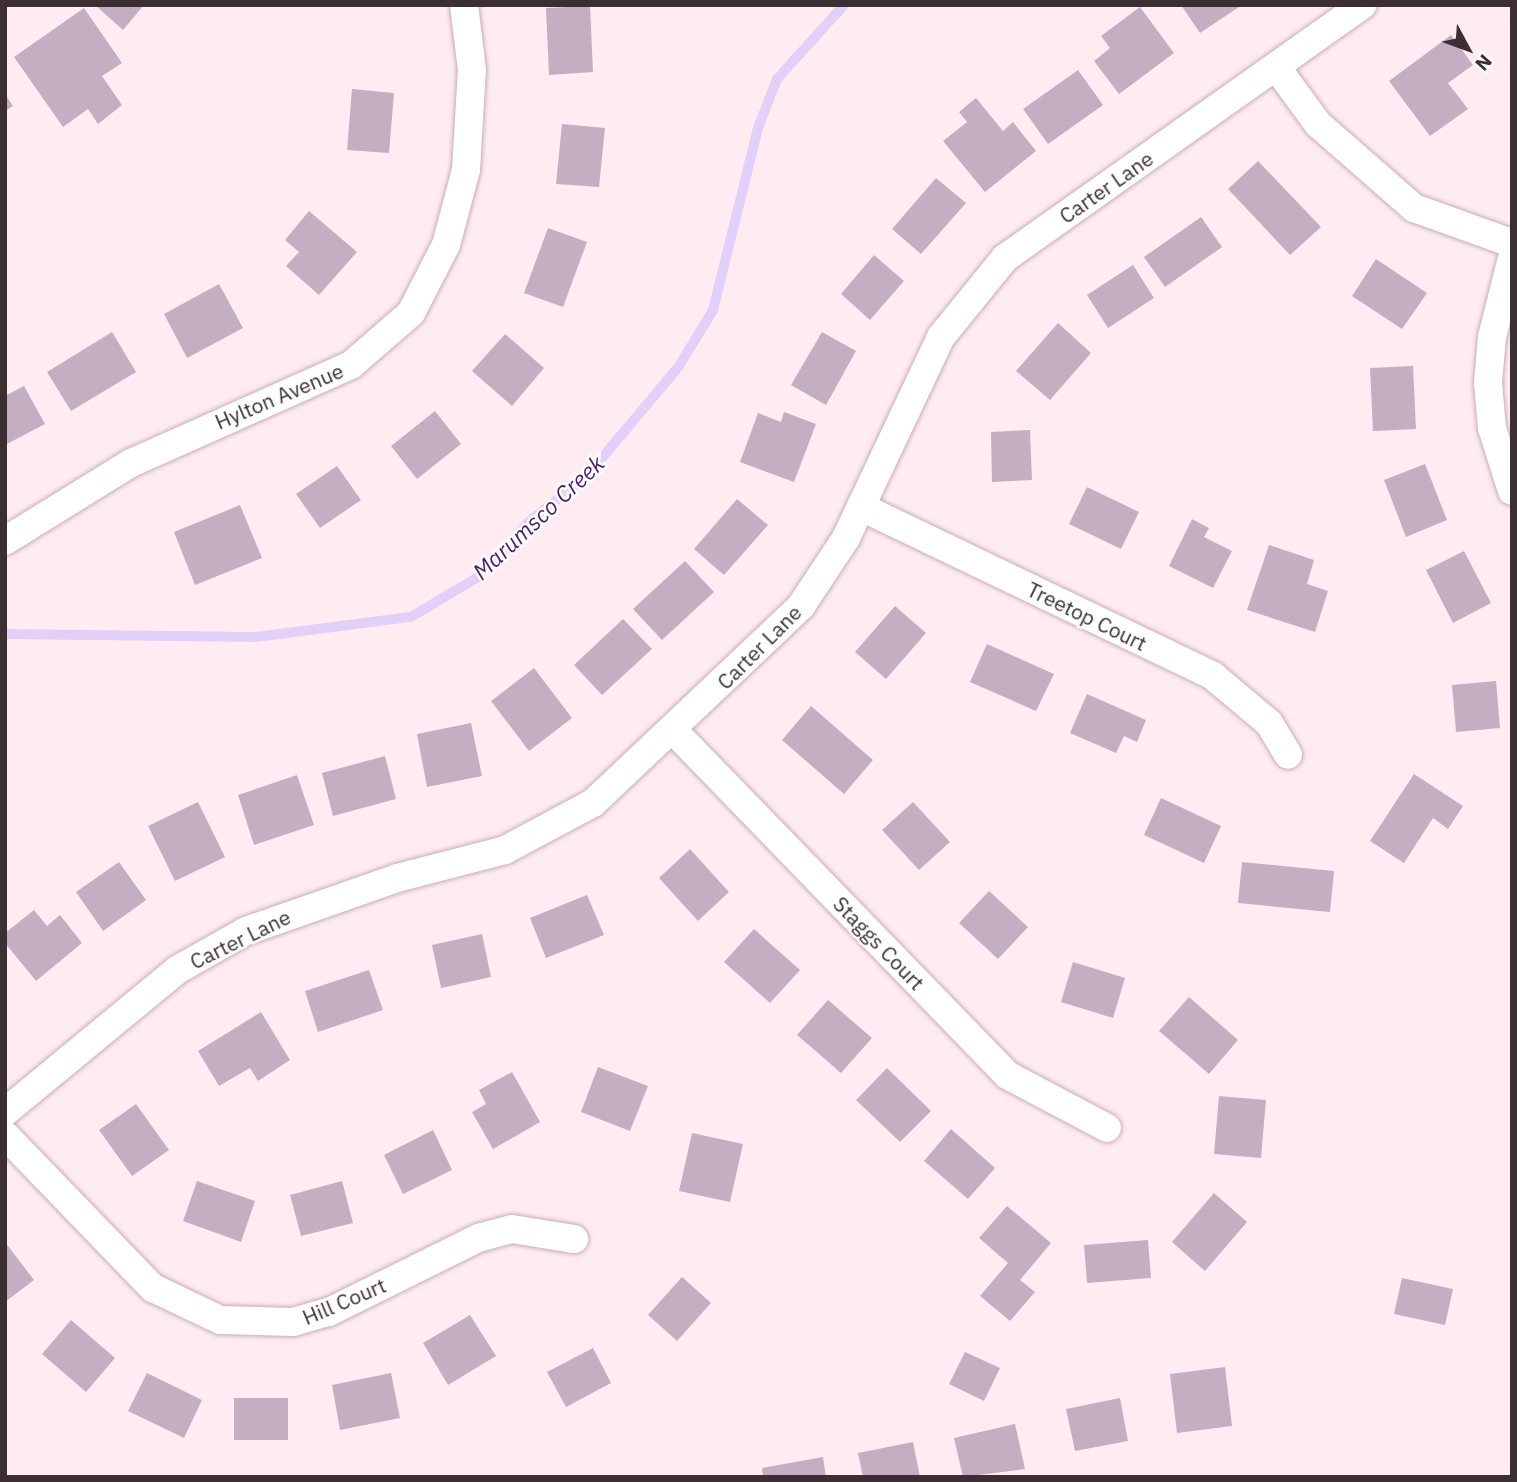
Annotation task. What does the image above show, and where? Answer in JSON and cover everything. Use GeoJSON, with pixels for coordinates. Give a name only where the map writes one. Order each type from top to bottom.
{"type":"FeatureCollection","features":[{"type":"Feature","properties":{"kind":"street","name":"Hylton Avenue"},"geometry":{"type":"LineString","coordinates":[[5,541],[131,463],[351,365],[411,313],[446,245],[466,170],[471,70],[464,5]]}},
{"type":"Feature","properties":{"kind":"street","name":"Carter Lane"},"geometry":{"type":"LineString","coordinates":[[5,1112],[177,970],[275,917],[545,834],[593,803],[791,619],[861,507],[941,337],[1005,258],[1277,68],[1362,5]]}},
{"type":"Feature","properties":{"kind":"street"},"geometry":{"type":"LineString","coordinates":[[1277,68],[1318,124],[1414,208],[1512,243]]}},
{"type":"Feature","properties":{"kind":"street"},"geometry":{"type":"LineString","coordinates":[[1512,258],[1492,337],[1488,383],[1492,429],[1512,491]]}},
{"type":"Feature","properties":{"kind":"street","name":"Treetop Court"},"geometry":{"type":"LineString","coordinates":[[861,507],[1213,676],[1269,723],[1288,755]]}},
{"type":"Feature","properties":{"kind":"street","name":"Staggs Court"},"geometry":{"type":"LineString","coordinates":[[673,730],[1007,1075],[1107,1128]]}},
{"type":"Feature","properties":{"kind":"street","name":"Hill Court"},"geometry":{"type":"LineString","coordinates":[[5,1135],[153,1288],[220,1320],[293,1322],[329,1312],[512,1228],[574,1239]]}},
{"type":"Feature","properties":{"kind":"building"},"geometry":{"type":"Polygon","coordinates":[[[95,5],[144,5],[123,30],[95,5]]]}},
{"type":"Feature","properties":{"kind":"building"},"geometry":{"type":"Polygon","coordinates":[[[1181,5],[1242,5],[1200,33],[1181,5]]]}},
{"type":"Feature","properties":{"kind":"building"},"geometry":{"type":"Polygon","coordinates":[[[590,6],[593,72],[549,75],[546,8],[590,6]]]}},
{"type":"Feature","properties":{"kind":"building"},"geometry":{"type":"Polygon","coordinates":[[[1140,7],[1174,53],[1119,94],[1094,61],[1110,48],[1101,36],[1140,7]]]}},
{"type":"Feature","properties":{"kind":"building"},"geometry":{"type":"Polygon","coordinates":[[[84,8],[122,63],[102,76],[122,105],[98,124],[88,109],[63,127],[14,57],[84,8]]]}},
{"type":"Feature","properties":{"kind":"building"},"geometry":{"type":"Polygon","coordinates":[[[1451,35],[1473,65],[1448,83],[1468,109],[1430,136],[1389,81],[1451,35]]]}},
{"type":"Feature","properties":{"kind":"building"},"geometry":{"type":"Polygon","coordinates":[[[1078,70],[1103,105],[1048,144],[1023,109],[1078,70]]]}},
{"type":"Feature","properties":{"kind":"building"},"geometry":{"type":"Polygon","coordinates":[[[352,89],[394,93],[389,153],[347,150],[352,89]]]}},
{"type":"Feature","properties":{"kind":"building"},"geometry":{"type":"Polygon","coordinates":[[[5,94],[13,106],[5,111],[5,94]]]}},
{"type":"Feature","properties":{"kind":"building"},"geometry":{"type":"Polygon","coordinates":[[[976,98],[1003,131],[1013,122],[1036,151],[985,192],[943,141],[967,122],[959,112],[976,98]]]}},
{"type":"Feature","properties":{"kind":"building"},"geometry":{"type":"Polygon","coordinates":[[[562,124],[605,128],[599,187],[556,184],[562,124]]]}},
{"type":"Feature","properties":{"kind":"building"},"geometry":{"type":"Polygon","coordinates":[[[1258,161],[1321,227],[1290,255],[1228,189],[1258,161]]]}},
{"type":"Feature","properties":{"kind":"building"},"geometry":{"type":"Polygon","coordinates":[[[936,178],[966,203],[921,254],[892,229],[936,178]]]}},
{"type":"Feature","properties":{"kind":"building"},"geometry":{"type":"Polygon","coordinates":[[[309,211],[357,252],[319,295],[286,266],[299,252],[285,240],[309,211]]]}},
{"type":"Feature","properties":{"kind":"building"},"geometry":{"type":"Polygon","coordinates":[[[1201,217],[1222,247],[1165,287],[1144,257],[1201,217]]]}},
{"type":"Feature","properties":{"kind":"building"},"geometry":{"type":"Polygon","coordinates":[[[548,228],[587,242],[563,307],[524,293],[548,228]]]}},
{"type":"Feature","properties":{"kind":"building"},"geometry":{"type":"Polygon","coordinates":[[[874,255],[904,281],[870,320],[841,294],[874,255]]]}},
{"type":"Feature","properties":{"kind":"building"},"geometry":{"type":"Polygon","coordinates":[[[1376,259],[1427,293],[1402,329],[1352,296],[1376,259]]]}},
{"type":"Feature","properties":{"kind":"building"},"geometry":{"type":"Polygon","coordinates":[[[1133,265],[1154,298],[1108,328],[1087,295],[1133,265]]]}},
{"type":"Feature","properties":{"kind":"building"},"geometry":{"type":"Polygon","coordinates":[[[219,284],[243,328],[187,358],[164,314],[219,284]]]}},
{"type":"Feature","properties":{"kind":"building"},"geometry":{"type":"Polygon","coordinates":[[[1058,323],[1091,353],[1050,400],[1016,371],[1058,323]]]}},
{"type":"Feature","properties":{"kind":"building"},"geometry":{"type":"Polygon","coordinates":[[[112,332],[136,372],[71,411],[47,372],[112,332]]]}},
{"type":"Feature","properties":{"kind":"building"},"geometry":{"type":"Polygon","coordinates":[[[822,332],[856,351],[826,405],[791,385],[822,332]]]}},
{"type":"Feature","properties":{"kind":"building"},"geometry":{"type":"Polygon","coordinates":[[[505,334],[544,368],[512,406],[472,371],[505,334]]]}},
{"type":"Feature","properties":{"kind":"building"},"geometry":{"type":"Polygon","coordinates":[[[1413,366],[1416,429],[1373,431],[1370,368],[1413,366]]]}},
{"type":"Feature","properties":{"kind":"building"},"geometry":{"type":"Polygon","coordinates":[[[24,386],[45,424],[5,445],[5,396],[24,386]]]}},
{"type":"Feature","properties":{"kind":"building"},"geometry":{"type":"Polygon","coordinates":[[[435,411],[461,444],[417,479],[391,446],[435,411]]]}},
{"type":"Feature","properties":{"kind":"building"},"geometry":{"type":"Polygon","coordinates":[[[784,412],[816,424],[794,482],[740,462],[758,413],[781,422],[784,412]]]}},
{"type":"Feature","properties":{"kind":"building"},"geometry":{"type":"Polygon","coordinates":[[[1030,430],[1032,480],[992,482],[991,432],[1030,430]]]}},
{"type":"Feature","properties":{"kind":"building"},"geometry":{"type":"Polygon","coordinates":[[[1425,464],[1447,520],[1406,537],[1384,480],[1425,464]]]}},
{"type":"Feature","properties":{"kind":"building"},"geometry":{"type":"Polygon","coordinates":[[[337,466],[361,500],[320,528],[296,494],[337,466]]]}},
{"type":"Feature","properties":{"kind":"building"},"geometry":{"type":"Polygon","coordinates":[[[1087,487],[1139,512],[1121,549],[1069,524],[1087,487]]]}},
{"type":"Feature","properties":{"kind":"building"},"geometry":{"type":"Polygon","coordinates":[[[737,499],[768,525],[724,575],[694,549],[737,499]]]}},
{"type":"Feature","properties":{"kind":"building"},"geometry":{"type":"Polygon","coordinates":[[[240,505],[262,558],[195,585],[174,532],[240,505]]]}},
{"type":"Feature","properties":{"kind":"building"},"geometry":{"type":"Polygon","coordinates":[[[1192,519],[1209,528],[1204,537],[1232,551],[1213,588],[1169,566],[1192,519]]]}},
{"type":"Feature","properties":{"kind":"building"},"geometry":{"type":"Polygon","coordinates":[[[1269,545],[1314,560],[1307,584],[1328,591],[1315,632],[1247,610],[1269,545]]]}},
{"type":"Feature","properties":{"kind":"building"},"geometry":{"type":"Polygon","coordinates":[[[1464,551],[1491,603],[1453,623],[1426,570],[1464,551]]]}},
{"type":"Feature","properties":{"kind":"building"},"geometry":{"type":"Polygon","coordinates":[[[685,561],[714,592],[662,640],[633,609],[685,561]]]}},
{"type":"Feature","properties":{"kind":"building"},"geometry":{"type":"Polygon","coordinates":[[[895,606],[926,633],[886,679],[855,652],[895,606]]]}},
{"type":"Feature","properties":{"kind":"building"},"geometry":{"type":"Polygon","coordinates":[[[623,619],[652,649],[602,695],[574,665],[623,619]]]}},
{"type":"Feature","properties":{"kind":"building"},"geometry":{"type":"Polygon","coordinates":[[[987,644],[1054,674],[1036,711],[970,682],[987,644]]]}},
{"type":"Feature","properties":{"kind":"building"},"geometry":{"type":"Polygon","coordinates":[[[534,668],[572,718],[529,751],[491,701],[534,668]]]}},
{"type":"Feature","properties":{"kind":"building"},"geometry":{"type":"Polygon","coordinates":[[[1496,681],[1500,728],[1456,732],[1452,685],[1496,681]]]}},
{"type":"Feature","properties":{"kind":"building"},"geometry":{"type":"Polygon","coordinates":[[[1087,694],[1146,720],[1137,742],[1124,736],[1116,753],[1070,733],[1087,694]]]}},
{"type":"Feature","properties":{"kind":"building"},"geometry":{"type":"Polygon","coordinates":[[[811,706],[873,760],[844,794],[782,740],[811,706]]]}},
{"type":"Feature","properties":{"kind":"building"},"geometry":{"type":"Polygon","coordinates":[[[471,723],[482,776],[427,787],[417,734],[471,723]]]}},
{"type":"Feature","properties":{"kind":"building"},"geometry":{"type":"Polygon","coordinates":[[[385,756],[396,799],[333,816],[322,773],[385,756]]]}},
{"type":"Feature","properties":{"kind":"building"},"geometry":{"type":"Polygon","coordinates":[[[1414,774],[1463,806],[1448,829],[1433,818],[1404,863],[1370,841],[1414,774]]]}},
{"type":"Feature","properties":{"kind":"building"},"geometry":{"type":"Polygon","coordinates":[[[297,775],[314,825],[254,845],[238,795],[297,775]]]}},
{"type":"Feature","properties":{"kind":"building"},"geometry":{"type":"Polygon","coordinates":[[[1161,798],[1221,826],[1204,863],[1144,835],[1161,798]]]}},
{"type":"Feature","properties":{"kind":"building"},"geometry":{"type":"Polygon","coordinates":[[[198,802],[225,857],[175,881],[148,826],[198,802]]]}},
{"type":"Feature","properties":{"kind":"building"},"geometry":{"type":"Polygon","coordinates":[[[913,802],[950,842],[919,870],[882,830],[913,802]]]}},
{"type":"Feature","properties":{"kind":"building"},"geometry":{"type":"Polygon","coordinates":[[[690,849],[729,892],[698,921],[659,878],[690,849]]]}},
{"type":"Feature","properties":{"kind":"building"},"geometry":{"type":"Polygon","coordinates":[[[119,862],[146,900],[103,931],[76,892],[119,862]]]}},
{"type":"Feature","properties":{"kind":"building"},"geometry":{"type":"Polygon","coordinates":[[[1242,862],[1334,871],[1330,912],[1238,903],[1242,862]]]}},
{"type":"Feature","properties":{"kind":"building"},"geometry":{"type":"Polygon","coordinates":[[[989,891],[1028,927],[998,959],[959,923],[989,891]]]}},
{"type":"Feature","properties":{"kind":"building"},"geometry":{"type":"Polygon","coordinates":[[[587,895],[604,935],[546,958],[530,918],[587,895]]]}},
{"type":"Feature","properties":{"kind":"building"},"geometry":{"type":"Polygon","coordinates":[[[34,910],[47,926],[60,915],[82,943],[36,981],[5,943],[5,933],[34,910]]]}},
{"type":"Feature","properties":{"kind":"building"},"geometry":{"type":"Polygon","coordinates":[[[754,929],[800,970],[770,1003],[724,962],[754,929]]]}},
{"type":"Feature","properties":{"kind":"building"},"geometry":{"type":"Polygon","coordinates":[[[482,934],[491,977],[441,988],[432,945],[482,934]]]}},
{"type":"Feature","properties":{"kind":"building"},"geometry":{"type":"Polygon","coordinates":[[[1073,962],[1125,978],[1113,1018],[1061,1002],[1073,962]]]}},
{"type":"Feature","properties":{"kind":"building"},"geometry":{"type":"Polygon","coordinates":[[[369,970],[383,1010],[318,1032],[305,991],[369,970]]]}},
{"type":"Feature","properties":{"kind":"building"},"geometry":{"type":"Polygon","coordinates":[[[1189,997],[1238,1040],[1209,1074],[1159,1031],[1189,997]]]}},
{"type":"Feature","properties":{"kind":"building"},"geometry":{"type":"Polygon","coordinates":[[[828,1000],[872,1038],[841,1073],[797,1035],[828,1000]]]}},
{"type":"Feature","properties":{"kind":"building"},"geometry":{"type":"Polygon","coordinates":[[[261,1012],[290,1060],[258,1081],[250,1068],[219,1086],[198,1051],[261,1012]]]}},
{"type":"Feature","properties":{"kind":"building"},"geometry":{"type":"Polygon","coordinates":[[[598,1067],[648,1086],[630,1131],[581,1112],[598,1067]]]}},
{"type":"Feature","properties":{"kind":"building"},"geometry":{"type":"Polygon","coordinates":[[[887,1068],[931,1111],[900,1142],[856,1100],[887,1068]]]}},
{"type":"Feature","properties":{"kind":"building"},"geometry":{"type":"Polygon","coordinates":[[[512,1072],[540,1122],[493,1149],[472,1112],[486,1104],[479,1090],[512,1072]]]}},
{"type":"Feature","properties":{"kind":"building"},"geometry":{"type":"Polygon","coordinates":[[[1219,1096],[1266,1100],[1261,1158],[1214,1154],[1219,1096]]]}},
{"type":"Feature","properties":{"kind":"building"},"geometry":{"type":"Polygon","coordinates":[[[136,1104],[169,1150],[132,1176],[99,1130],[136,1104]]]}},
{"type":"Feature","properties":{"kind":"building"},"geometry":{"type":"Polygon","coordinates":[[[951,1129],[995,1168],[968,1199],[924,1161],[951,1129]]]}},
{"type":"Feature","properties":{"kind":"building"},"geometry":{"type":"Polygon","coordinates":[[[433,1130],[452,1170],[403,1194],[384,1155],[433,1130]]]}},
{"type":"Feature","properties":{"kind":"building"},"geometry":{"type":"Polygon","coordinates":[[[692,1133],[743,1144],[730,1202],[679,1191],[692,1133]]]}},
{"type":"Feature","properties":{"kind":"building"},"geometry":{"type":"Polygon","coordinates":[[[197,1181],[255,1201],[241,1242],[183,1221],[197,1181]]]}},
{"type":"Feature","properties":{"kind":"building"},"geometry":{"type":"Polygon","coordinates":[[[342,1181],[353,1223],[301,1236],[290,1195],[342,1181]]]}},
{"type":"Feature","properties":{"kind":"building"},"geometry":{"type":"Polygon","coordinates":[[[1214,1193],[1247,1222],[1205,1271],[1172,1242],[1214,1193]]]}},
{"type":"Feature","properties":{"kind":"building"},"geometry":{"type":"Polygon","coordinates":[[[1007,1206],[1051,1243],[1020,1280],[1035,1292],[1010,1321],[980,1296],[1008,1263],[979,1238],[1007,1206]]]}},
{"type":"Feature","properties":{"kind":"building"},"geometry":{"type":"Polygon","coordinates":[[[1148,1240],[1151,1278],[1087,1283],[1084,1245],[1148,1240]]]}},
{"type":"Feature","properties":{"kind":"building"},"geometry":{"type":"Polygon","coordinates":[[[5,1242],[34,1280],[5,1302],[5,1242]]]}},
{"type":"Feature","properties":{"kind":"building"},"geometry":{"type":"Polygon","coordinates":[[[682,1277],[711,1303],[677,1341],[648,1315],[682,1277]]]}},
{"type":"Feature","properties":{"kind":"building"},"geometry":{"type":"Polygon","coordinates":[[[1402,1278],[1453,1289],[1445,1325],[1394,1314],[1402,1278]]]}},
{"type":"Feature","properties":{"kind":"building"},"geometry":{"type":"Polygon","coordinates":[[[470,1315],[496,1356],[448,1385],[423,1343],[470,1315]]]}},
{"type":"Feature","properties":{"kind":"building"},"geometry":{"type":"Polygon","coordinates":[[[71,1320],[115,1358],[86,1392],[42,1354],[71,1320]]]}},
{"type":"Feature","properties":{"kind":"building"},"geometry":{"type":"Polygon","coordinates":[[[593,1348],[611,1383],[566,1407],[547,1372],[593,1348]]]}},
{"type":"Feature","properties":{"kind":"building"},"geometry":{"type":"Polygon","coordinates":[[[965,1352],[1000,1368],[984,1401],[949,1384],[965,1352]]]}},
{"type":"Feature","properties":{"kind":"building"},"geometry":{"type":"Polygon","coordinates":[[[1225,1367],[1232,1426],[1177,1433],[1170,1374],[1225,1367]]]}},
{"type":"Feature","properties":{"kind":"building"},"geometry":{"type":"Polygon","coordinates":[[[147,1373],[202,1400],[184,1438],[128,1411],[147,1373]]]}},
{"type":"Feature","properties":{"kind":"building"},"geometry":{"type":"Polygon","coordinates":[[[391,1373],[400,1418],[340,1430],[332,1385],[391,1373]]]}},
{"type":"Feature","properties":{"kind":"building"},"geometry":{"type":"Polygon","coordinates":[[[234,1398],[288,1398],[288,1440],[234,1440],[234,1398]]]}},
{"type":"Feature","properties":{"kind":"building"},"geometry":{"type":"Polygon","coordinates":[[[1120,1398],[1128,1441],[1075,1451],[1066,1409],[1120,1398]]]}},
{"type":"Feature","properties":{"kind":"building"},"geometry":{"type":"Polygon","coordinates":[[[1015,1424],[1025,1469],[963,1477],[954,1438],[1015,1424]]]}},
{"type":"Feature","properties":{"kind":"building"},"geometry":{"type":"Polygon","coordinates":[[[913,1442],[920,1477],[863,1477],[858,1453],[913,1442]]]}},
{"type":"Feature","properties":{"kind":"building"},"geometry":{"type":"Polygon","coordinates":[[[823,1457],[826,1477],[763,1477],[762,1468],[823,1457]]]}},
{"type":"Feature","properties":{"kind":"waterway","name":"Marumsco Creek"},"geometry":{"type":"LineString","coordinates":[[5,634],[256,637],[411,617],[478,577],[530,521],[586,477],[679,366],[713,310],[758,128],[777,79],[844,5]]}}]}
